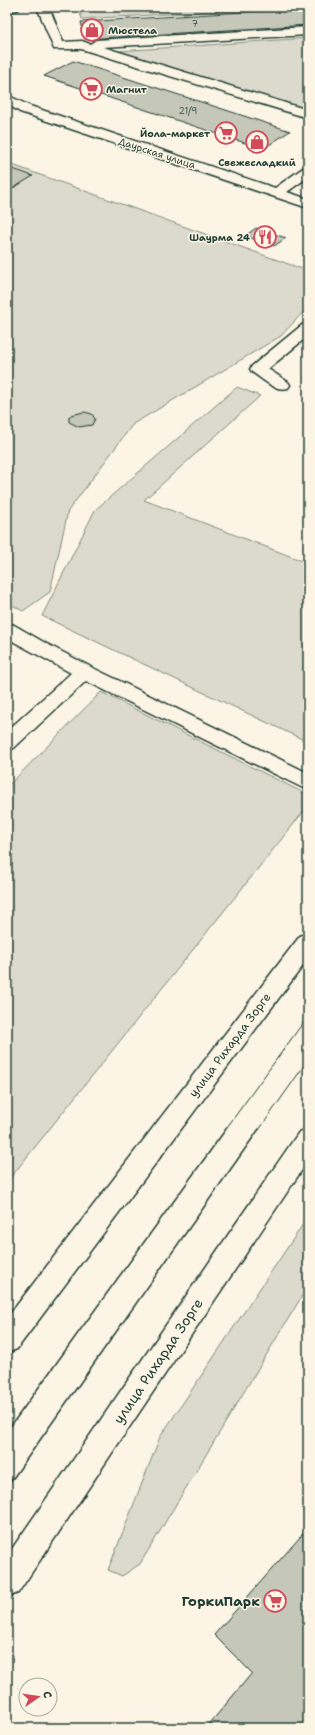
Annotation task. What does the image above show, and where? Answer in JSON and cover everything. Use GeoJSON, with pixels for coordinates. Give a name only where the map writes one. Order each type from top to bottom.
{"type":"FeatureCollection","features":[{"type":"Feature","properties":{"kind":"main road"},"geometry":{"type":"LineString","coordinates":[[7,7],[14,7]]}},
{"type":"Feature","properties":{"kind":"main road"},"geometry":{"type":"LineString","coordinates":[[43,7],[58,46],[308,31]]}},
{"type":"Feature","properties":{"kind":"main road"},"geometry":{"type":"LineString","coordinates":[[82,45],[308,114]]}},
{"type":"Feature","properties":{"kind":"main road","name":"Даурская улица"},"geometry":{"type":"LineString","coordinates":[[7,99],[25,109],[308,204]]}},
{"type":"Feature","properties":{"kind":"main road"},"geometry":{"type":"LineString","coordinates":[[276,194],[308,171]]}},
{"type":"Feature","properties":{"kind":"main road"},"geometry":{"type":"LineString","coordinates":[[282,385],[258,369],[308,328]]}},
{"type":"Feature","properties":{"kind":"main road"},"geometry":{"type":"LineString","coordinates":[[7,629],[40,649],[84,672],[308,782]]}},
{"type":"Feature","properties":{"kind":"main road"},"geometry":{"type":"LineString","coordinates":[[7,742],[84,672]]}},
{"type":"Feature","properties":{"kind":"main road","name":"улица Рихарда Зорге"},"geometry":{"type":"LineString","coordinates":[[7,1340],[308,942]]}},
{"type":"Feature","properties":{"kind":"main road","name":"улица Рихарда Зорге"},"geometry":{"type":"LineString","coordinates":[[7,1582],[308,1140]]}},
{"type":"Feature","properties":{"kind":"shaded area"},"geometry":{"type":"Polygon","coordinates":[[[136,7],[294,7],[82,19],[79,10],[136,7]]]}},
{"type":"Feature","properties":{"kind":"shaded area"},"geometry":{"type":"Polygon","coordinates":[[[308,38],[308,110],[118,51],[308,38]]]}},
{"type":"Feature","properties":{"kind":"shaded area"},"geometry":{"type":"Polygon","coordinates":[[[7,163],[308,271],[308,307],[281,336],[133,424],[68,511],[50,592],[23,611],[7,602],[7,163]]]}},
{"type":"Feature","properties":{"kind":"shaded area"},"geometry":{"type":"Polygon","coordinates":[[[237,387],[260,396],[144,500],[308,563],[308,742],[42,616],[95,510],[237,387]]]}},
{"type":"Feature","properties":{"kind":"shaded area"},"geometry":{"type":"Polygon","coordinates":[[[101,692],[308,795],[308,806],[7,1182],[7,787],[101,692]]]}},
{"type":"Feature","properties":{"kind":"shaded area"},"geometry":{"type":"Polygon","coordinates":[[[308,1217],[308,1286],[140,1564],[122,1576],[108,1570],[160,1437],[308,1217]]]}},
{"type":"Feature","properties":{"kind":"building"},"geometry":{"type":"Polygon","coordinates":[[[308,8],[308,25],[85,39],[81,22],[308,8]]]}},
{"type":"Feature","properties":{"kind":"building"},"geometry":{"type":"Polygon","coordinates":[[[73,61],[290,131],[263,149],[44,76],[73,61]]]}},
{"type":"Feature","properties":{"kind":"building"},"geometry":{"type":"Polygon","coordinates":[[[7,167],[33,176],[7,192],[7,167]]]}},
{"type":"Feature","properties":{"kind":"building"},"geometry":{"type":"Polygon","coordinates":[[[256,228],[286,238],[274,246],[245,236],[256,228]]]}},
{"type":"Feature","properties":{"kind":"building"},"geometry":{"type":"Polygon","coordinates":[[[84,412],[92,414],[95,419],[92,425],[79,427],[69,422],[69,417],[71,415],[84,412]]]}},
{"type":"Feature","properties":{"kind":"building","name":"ГоркиПарк"},"geometry":{"type":"Polygon","coordinates":[[[308,1528],[308,1728],[206,1728],[252,1673],[214,1635],[308,1528]]]}},
{"type":"Feature","properties":{"kind":"tram line"},"geometry":{"type":"LineString","coordinates":[[225,1130],[308,1016]]}},
{"type":"Feature","properties":{"kind":"tram line"},"geometry":{"type":"LineString","coordinates":[[259,1130],[308,1060]]}},
{"type":"Feature","properties":{"kind":"tram line"},"geometry":{"type":"LineString","coordinates":[[7,1431],[226,1129]]}},
{"type":"Feature","properties":{"kind":"tram line"},"geometry":{"type":"LineString","coordinates":[[7,1487],[259,1129]]}},
{"type":"Feature","properties":{"kind":"place","name":"Мюстела"},"geometry":{"type":"Point","coordinates":[92,30]}},
{"type":"Feature","properties":{"kind":"place","name":"Магнит"},"geometry":{"type":"Point","coordinates":[91,89]}},
{"type":"Feature","properties":{"kind":"place","name":"Йола-маркет"},"geometry":{"type":"Point","coordinates":[226,133]}},
{"type":"Feature","properties":{"kind":"place","name":"Свежесладкий"},"geometry":{"type":"Point","coordinates":[257,142]}},
{"type":"Feature","properties":{"kind":"place","name":"Шаурма 24"},"geometry":{"type":"Point","coordinates":[265,237]}},
{"type":"Feature","properties":{"kind":"place","name":"ГоркиПарк"},"geometry":{"type":"Point","coordinates":[275,1601]}}]}
